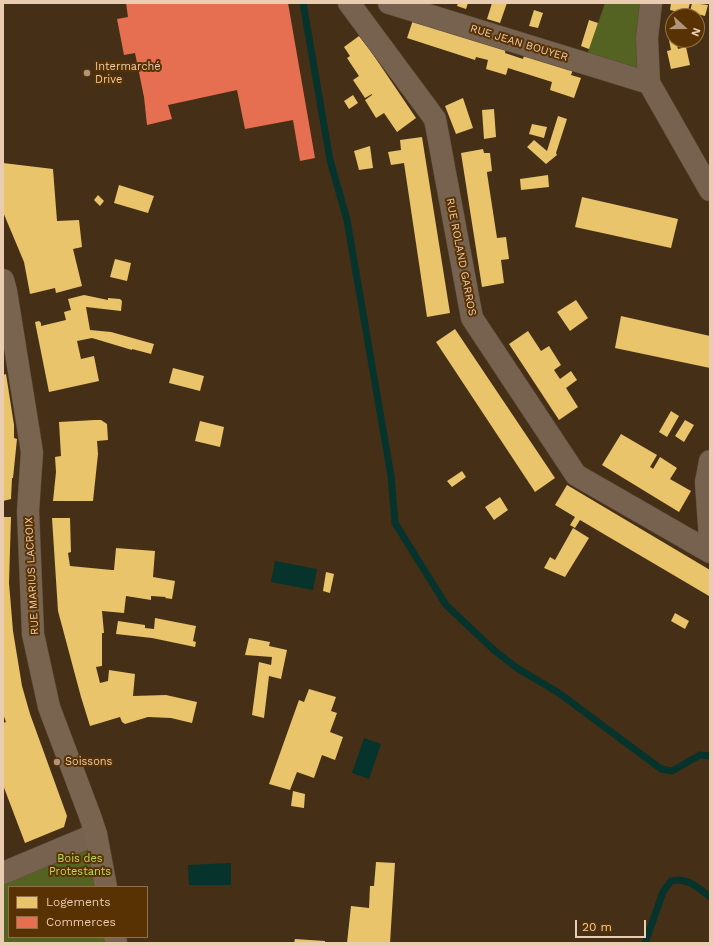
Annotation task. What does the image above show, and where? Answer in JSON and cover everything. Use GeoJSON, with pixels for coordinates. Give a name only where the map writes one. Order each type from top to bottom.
{"type":"FeatureCollection","features":[{"type":"Feature","properties":{"kind":"main road","name":"RUE MARIUS LACROIX"},"geometry":{"type":"LineString","coordinates":[[3,280],[32,452],[28,511],[34,634],[49,708],[96,834],[106,886]]}},
{"type":"Feature","properties":{"kind":"street","name":"RUE ROLAND GARROS"},"geometry":{"type":"LineString","coordinates":[[349,3],[435,119],[472,318],[576,475],[710,552]]}},
{"type":"Feature","properties":{"kind":"street","name":"RUE JEAN BOUYER"},"geometry":{"type":"LineString","coordinates":[[389,3],[649,83]]}},
{"type":"Feature","properties":{"kind":"street"},"geometry":{"type":"LineString","coordinates":[[651,3],[647,38],[649,83],[710,190]]}},
{"type":"Feature","properties":{"kind":"street"},"geometry":{"type":"LineString","coordinates":[[710,461],[706,482],[710,540]]}},
{"type":"Feature","properties":{"kind":"street"},"geometry":{"type":"LineString","coordinates":[[3,872],[96,834]]}},
{"type":"Feature","properties":{"kind":"green space"},"geometry":{"type":"Polygon","coordinates":[[[605,3],[651,3],[649,83],[585,64],[605,3]]]}},
{"type":"Feature","properties":{"kind":"green space","name":"Bois des Protestants"},"geometry":{"type":"Polygon","coordinates":[[[96,834],[106,886],[8,886],[8,938],[115,938],[116,943],[3,943],[3,873],[96,834]]]}},
{"type":"Feature","properties":{"kind":"water"},"geometry":{"type":"Polygon","coordinates":[[[275,561],[317,569],[313,590],[271,582],[275,561]]]}},
{"type":"Feature","properties":{"kind":"water"},"geometry":{"type":"Polygon","coordinates":[[[364,738],[381,744],[369,779],[352,773],[364,738]]]}},
{"type":"Feature","properties":{"kind":"water"},"geometry":{"type":"Polygon","coordinates":[[[231,863],[231,885],[189,885],[188,865],[231,863]]]}},
{"type":"Feature","properties":{"kind":"building: Logements"},"geometry":{"type":"Polygon","coordinates":[[[458,3],[468,3],[466,9],[457,6],[458,3]]]}},
{"type":"Feature","properties":{"kind":"building: Logements"},"geometry":{"type":"Polygon","coordinates":[[[492,3],[507,3],[500,23],[487,19],[492,3]]]}},
{"type":"Feature","properties":{"kind":"building: Logements"},"geometry":{"type":"Polygon","coordinates":[[[671,3],[690,3],[689,8],[670,8],[671,3]]]}},
{"type":"Feature","properties":{"kind":"building: Logements"},"geometry":{"type":"Polygon","coordinates":[[[692,3],[708,5],[705,16],[705,8],[691,8],[692,3]]]}},
{"type":"Feature","properties":{"kind":"building: Logements"},"geometry":{"type":"Polygon","coordinates":[[[534,10],[543,13],[538,28],[529,26],[534,10]]]}},
{"type":"Feature","properties":{"kind":"building: Logements"},"geometry":{"type":"Polygon","coordinates":[[[414,17],[506,46],[505,53],[523,59],[525,52],[574,67],[571,75],[581,78],[574,98],[550,90],[552,82],[508,68],[506,75],[486,69],[488,60],[476,57],[475,60],[407,38],[414,17]]]}},
{"type":"Feature","properties":{"kind":"building: Logements"},"geometry":{"type":"Polygon","coordinates":[[[589,20],[598,23],[589,49],[581,46],[589,20]]]}},
{"type":"Feature","properties":{"kind":"building: Logements"},"geometry":{"type":"Polygon","coordinates":[[[359,36],[416,118],[397,132],[384,113],[376,118],[365,100],[372,94],[365,98],[353,80],[359,76],[347,58],[350,56],[344,47],[359,36]]]}},
{"type":"Feature","properties":{"kind":"building: Logements"},"geometry":{"type":"Polygon","coordinates":[[[671,48],[686,48],[690,65],[671,69],[667,51],[671,50],[671,48]]]}},
{"type":"Feature","properties":{"kind":"building: Logements"},"geometry":{"type":"Polygon","coordinates":[[[353,95],[358,103],[349,109],[344,101],[353,95]]]}},
{"type":"Feature","properties":{"kind":"building: Logements"},"geometry":{"type":"Polygon","coordinates":[[[463,98],[473,128],[456,134],[445,106],[463,98]]]}},
{"type":"Feature","properties":{"kind":"building: Logements"},"geometry":{"type":"Polygon","coordinates":[[[494,109],[496,137],[484,139],[482,110],[494,109]]]}},
{"type":"Feature","properties":{"kind":"building: Logements"},"geometry":{"type":"Polygon","coordinates":[[[558,116],[567,119],[556,153],[557,155],[546,164],[527,147],[534,140],[547,151],[558,116]]]}},
{"type":"Feature","properties":{"kind":"building: Logements"},"geometry":{"type":"Polygon","coordinates":[[[532,124],[547,127],[544,138],[529,134],[532,124]]]}},
{"type":"Feature","properties":{"kind":"building: Logements"},"geometry":{"type":"Polygon","coordinates":[[[422,137],[450,313],[427,317],[404,163],[391,165],[388,152],[401,150],[400,140],[422,137]]]}},
{"type":"Feature","properties":{"kind":"building: Logements"},"geometry":{"type":"Polygon","coordinates":[[[370,146],[373,168],[359,170],[354,151],[370,146]]]}},
{"type":"Feature","properties":{"kind":"building: Logements"},"geometry":{"type":"Polygon","coordinates":[[[483,149],[484,153],[490,153],[492,171],[487,173],[497,238],[506,237],[509,259],[501,260],[504,283],[482,287],[461,153],[483,149]]]}},
{"type":"Feature","properties":{"kind":"building: Logements"},"geometry":{"type":"Polygon","coordinates":[[[3,163],[53,169],[57,221],[79,220],[82,247],[73,249],[82,286],[56,293],[55,288],[30,294],[24,262],[3,212],[3,163]]]}},
{"type":"Feature","properties":{"kind":"building: Logements"},"geometry":{"type":"Polygon","coordinates":[[[548,175],[549,187],[521,190],[520,179],[548,175]]]}},
{"type":"Feature","properties":{"kind":"building: Logements"},"geometry":{"type":"Polygon","coordinates":[[[119,185],[154,196],[148,213],[114,203],[119,185]]]}},
{"type":"Feature","properties":{"kind":"building: Logements"},"geometry":{"type":"Polygon","coordinates":[[[98,195],[104,201],[100,206],[94,200],[98,195]]]}},
{"type":"Feature","properties":{"kind":"building: Logements"},"geometry":{"type":"Polygon","coordinates":[[[582,197],[678,219],[671,248],[575,227],[582,197]]]}},
{"type":"Feature","properties":{"kind":"building: Logements"},"geometry":{"type":"Polygon","coordinates":[[[115,259],[131,263],[127,281],[110,277],[115,259]]]}},
{"type":"Feature","properties":{"kind":"building: Logements"},"geometry":{"type":"Polygon","coordinates":[[[84,295],[108,300],[108,298],[120,299],[122,301],[121,311],[86,307],[90,330],[111,332],[154,344],[151,354],[92,338],[77,341],[81,359],[94,356],[99,381],[49,392],[35,322],[39,321],[41,326],[66,320],[64,312],[71,310],[68,299],[84,295]]]}},
{"type":"Feature","properties":{"kind":"building: Logements"},"geometry":{"type":"Polygon","coordinates":[[[576,300],[588,318],[570,331],[557,312],[576,300]]]}},
{"type":"Feature","properties":{"kind":"building: Logements"},"geometry":{"type":"Polygon","coordinates":[[[621,316],[710,336],[710,368],[615,348],[621,316]]]}},
{"type":"Feature","properties":{"kind":"building: Logements"},"geometry":{"type":"Polygon","coordinates":[[[455,329],[555,478],[535,492],[436,342],[455,329]]]}},
{"type":"Feature","properties":{"kind":"building: Logements"},"geometry":{"type":"Polygon","coordinates":[[[528,331],[541,351],[549,346],[561,365],[554,370],[560,379],[571,371],[577,380],[566,388],[578,407],[559,420],[509,344],[528,331]]]}},
{"type":"Feature","properties":{"kind":"building: Logements"},"geometry":{"type":"Polygon","coordinates":[[[173,368],[204,376],[200,391],[169,383],[173,368]]]}},
{"type":"Feature","properties":{"kind":"building: Logements"},"geometry":{"type":"Polygon","coordinates":[[[6,374],[14,425],[14,438],[17,439],[11,499],[3,501],[3,375],[6,374]]]}},
{"type":"Feature","properties":{"kind":"building: Logements"},"geometry":{"type":"Polygon","coordinates":[[[671,411],[679,416],[667,437],[659,432],[671,411]]]}},
{"type":"Feature","properties":{"kind":"building: Logements"},"geometry":{"type":"Polygon","coordinates":[[[101,420],[107,424],[108,440],[97,441],[98,454],[93,501],[53,501],[56,472],[55,457],[61,456],[59,422],[101,420]]]}},
{"type":"Feature","properties":{"kind":"building: Logements"},"geometry":{"type":"Polygon","coordinates":[[[685,420],[694,425],[684,442],[675,436],[685,420]]]}},
{"type":"Feature","properties":{"kind":"building: Logements"},"geometry":{"type":"Polygon","coordinates":[[[200,421],[224,427],[220,447],[195,441],[200,421]]]}},
{"type":"Feature","properties":{"kind":"building: Logements"},"geometry":{"type":"Polygon","coordinates":[[[621,434],[657,455],[650,467],[653,469],[660,457],[677,468],[670,479],[691,491],[679,512],[602,465],[621,434]]]}},
{"type":"Feature","properties":{"kind":"building: Logements"},"geometry":{"type":"Polygon","coordinates":[[[462,471],[466,477],[452,487],[447,481],[462,471]]]}},
{"type":"Feature","properties":{"kind":"building: Logements"},"geometry":{"type":"Polygon","coordinates":[[[567,485],[710,570],[709,596],[580,520],[575,528],[570,525],[575,517],[555,505],[567,485]]]}},
{"type":"Feature","properties":{"kind":"building: Logements"},"geometry":{"type":"Polygon","coordinates":[[[500,497],[508,510],[494,520],[485,507],[500,497]]]}},
{"type":"Feature","properties":{"kind":"building: Logements"},"geometry":{"type":"Polygon","coordinates":[[[3,517],[11,517],[9,583],[13,631],[22,686],[30,714],[67,816],[64,827],[25,843],[3,785],[3,723],[6,722],[3,714],[3,517]]]}},
{"type":"Feature","properties":{"kind":"building: Logements"},"geometry":{"type":"Polygon","coordinates":[[[52,518],[70,518],[71,552],[68,553],[70,566],[114,570],[116,548],[155,551],[153,577],[175,581],[172,599],[151,596],[151,600],[126,596],[124,613],[102,611],[104,633],[102,633],[102,666],[96,667],[100,683],[108,681],[109,670],[135,674],[133,696],[166,695],[197,702],[192,723],[171,718],[148,717],[125,724],[122,722],[120,717],[90,726],[58,611],[52,518]]]}},
{"type":"Feature","properties":{"kind":"building: Logements"},"geometry":{"type":"Polygon","coordinates":[[[573,528],[589,538],[565,577],[544,568],[550,557],[555,560],[573,528]]]}},
{"type":"Feature","properties":{"kind":"building: Logements"},"geometry":{"type":"Polygon","coordinates":[[[326,572],[334,574],[330,593],[323,591],[326,572]]]}},
{"type":"Feature","properties":{"kind":"building: Logements"},"geometry":{"type":"Polygon","coordinates":[[[675,613],[689,621],[685,629],[671,621],[675,613]]]}},
{"type":"Feature","properties":{"kind":"building: Logements"},"geometry":{"type":"Polygon","coordinates":[[[155,618],[196,626],[193,641],[196,642],[195,647],[152,638],[116,634],[118,621],[145,625],[145,628],[154,629],[155,618]]]}},
{"type":"Feature","properties":{"kind":"building: Logements"},"geometry":{"type":"Polygon","coordinates":[[[249,638],[270,642],[269,646],[287,650],[281,679],[269,676],[264,718],[252,715],[259,662],[271,665],[272,657],[245,655],[249,638]]]}},
{"type":"Feature","properties":{"kind":"building: Logements"},"geometry":{"type":"Polygon","coordinates":[[[309,689],[336,697],[331,711],[337,713],[330,732],[343,737],[335,760],[322,755],[314,778],[297,772],[290,790],[269,784],[299,700],[304,702],[309,689]]]}},
{"type":"Feature","properties":{"kind":"building: Logements"},"geometry":{"type":"Polygon","coordinates":[[[293,791],[305,794],[304,808],[291,806],[293,791]]]}},
{"type":"Feature","properties":{"kind":"building: Logements"},"geometry":{"type":"Polygon","coordinates":[[[376,862],[395,863],[390,943],[347,943],[351,906],[369,908],[370,886],[374,886],[376,862]]]}},
{"type":"Feature","properties":{"kind":"building: Logements"},"geometry":{"type":"Polygon","coordinates":[[[295,939],[325,941],[325,943],[294,943],[295,939]]]}},
{"type":"Feature","properties":{"kind":"building: Commerces"},"geometry":{"type":"Polygon","coordinates":[[[126,3],[288,3],[315,158],[300,161],[293,120],[245,129],[237,90],[168,105],[172,119],[147,125],[144,97],[135,53],[124,55],[117,19],[128,17],[126,3]]]}},
{"type":"Feature","properties":{"kind":"waterway"},"geometry":{"type":"LineString","coordinates":[[303,3],[330,160],[347,220],[391,476],[395,523],[446,605],[495,651],[517,668],[559,693],[661,769],[672,771],[700,755],[710,756]]}},
{"type":"Feature","properties":{"kind":"waterway"},"geometry":{"type":"LineString","coordinates":[[645,943],[663,892],[671,881],[682,880],[692,884],[710,897]]}},
{"type":"Feature","properties":{"kind":"place","name":"Intermarché Drive"},"geometry":{"type":"Point","coordinates":[87,73]}},
{"type":"Feature","properties":{"kind":"place","name":"Soissons"},"geometry":{"type":"Point","coordinates":[57,762]}}]}
